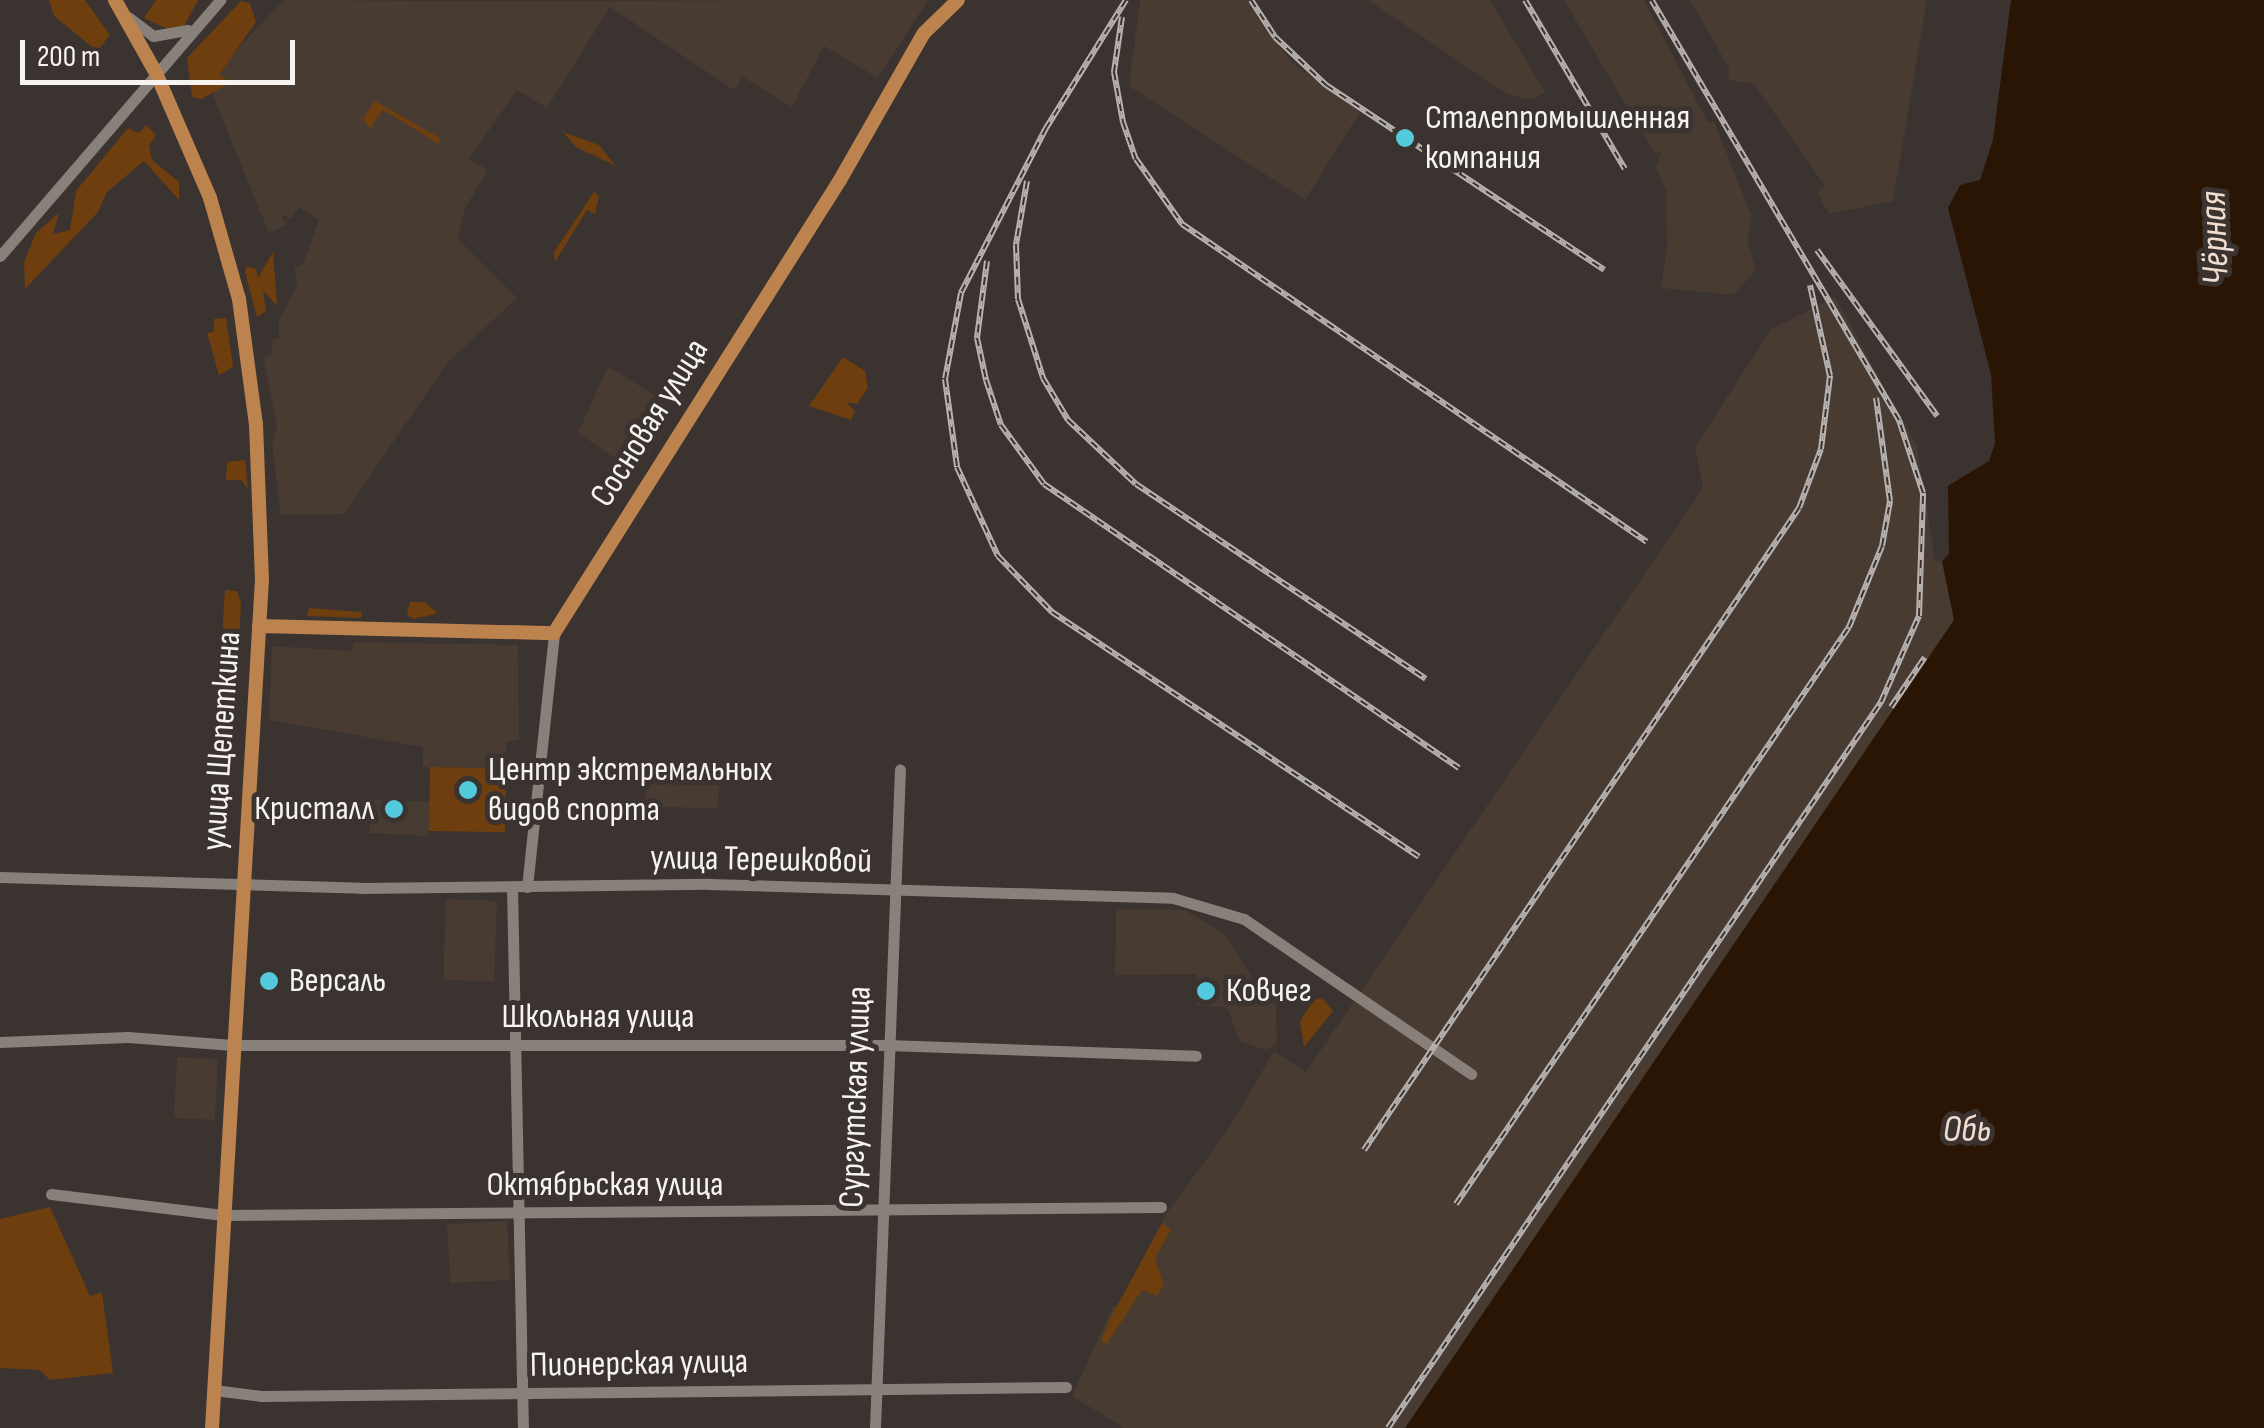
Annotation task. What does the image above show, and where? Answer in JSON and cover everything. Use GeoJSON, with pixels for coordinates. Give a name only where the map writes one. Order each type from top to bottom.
{"type":"FeatureCollection","features":[{"type":"Feature","properties":{"kind":"main road","name":"Сосновая улица"},"geometry":{"type":"LineString","coordinates":[[554,633],[840,180],[924,32],[958,0]]}},
{"type":"Feature","properties":{"kind":"main road","name":"улица Щепеткина"},"geometry":{"type":"LineString","coordinates":[[119,6],[156,73],[207,188],[244,329],[263,534],[212,1428]]}},
{"type":"Feature","properties":{"kind":"main road"},"geometry":{"type":"LineString","coordinates":[[259,626],[554,633]]}},
{"type":"Feature","properties":{"kind":"street"},"geometry":{"type":"LineString","coordinates":[[0,256],[191,29],[220,0]]}},
{"type":"Feature","properties":{"kind":"street"},"geometry":{"type":"LineString","coordinates":[[119,6],[153,36],[191,29]]}},
{"type":"Feature","properties":{"kind":"street"},"geometry":{"type":"LineString","coordinates":[[527,887],[541,711],[554,633]]}},
{"type":"Feature","properties":{"kind":"street","name":"Сургутская улица"},"geometry":{"type":"LineString","coordinates":[[875,1428],[879,1213],[900,769]]}},
{"type":"Feature","properties":{"kind":"street","name":"улица Терешковой"},"geometry":{"type":"LineString","coordinates":[[0,877],[512,888],[893,889],[1204,903],[1272,936],[1470,1074]]}},
{"type":"Feature","properties":{"kind":"street"},"geometry":{"type":"LineString","coordinates":[[512,888],[523,1428]]}},
{"type":"Feature","properties":{"kind":"street","name":"Школьная улица"},"geometry":{"type":"LineString","coordinates":[[0,1042],[128,1037],[233,1045],[887,1045],[1196,1056]]}},
{"type":"Feature","properties":{"kind":"street","name":"Октябрьская улица"},"geometry":{"type":"LineString","coordinates":[[51,1194],[223,1215],[879,1213],[1161,1206]]}},
{"type":"Feature","properties":{"kind":"street","name":"Пионерская улица"},"geometry":{"type":"LineString","coordinates":[[214,1390],[262,1396],[1066,1387]]}},
{"type":"Feature","properties":{"kind":"shaded area"},"geometry":{"type":"Polygon","coordinates":[[[49,0],[85,0],[110,35],[97,51],[54,16],[49,0]]]}},
{"type":"Feature","properties":{"kind":"shaded area"},"geometry":{"type":"Polygon","coordinates":[[[156,0],[198,0],[183,28],[172,31],[144,18],[156,0]]]}},
{"type":"Feature","properties":{"kind":"shaded area"},"geometry":{"type":"Polygon","coordinates":[[[284,0],[928,0],[878,78],[824,46],[792,107],[743,77],[734,90],[610,7],[547,108],[517,90],[469,159],[488,170],[465,208],[458,239],[517,298],[448,362],[344,514],[281,515],[272,443],[277,427],[263,357],[271,356],[273,339],[279,338],[279,320],[297,285],[294,267],[303,264],[319,220],[299,207],[291,219],[281,214],[286,225],[269,233],[207,81],[284,0]]]}},
{"type":"Feature","properties":{"kind":"shaded area"},"geometry":{"type":"Polygon","coordinates":[[[1140,0],[1246,0],[1292,63],[1360,112],[1305,200],[1129,86],[1140,0]]]}},
{"type":"Feature","properties":{"kind":"shaded area"},"geometry":{"type":"Polygon","coordinates":[[[1368,0],[1490,0],[1545,92],[1532,100],[1507,94],[1368,0]]]}},
{"type":"Feature","properties":{"kind":"shaded area"},"geometry":{"type":"Polygon","coordinates":[[[1564,0],[1644,0],[1708,123],[1714,121],[1752,217],[1747,239],[1756,270],[1733,295],[1661,288],[1667,245],[1666,191],[1656,168],[1661,152],[1655,154],[1564,0]]]}},
{"type":"Feature","properties":{"kind":"shaded area"},"geometry":{"type":"Polygon","coordinates":[[[1690,0],[1927,0],[1893,201],[1829,214],[1817,192],[1825,186],[1754,84],[1728,80],[1729,68],[1690,0]]]}},
{"type":"Feature","properties":{"kind":"shaded area"},"geometry":{"type":"Polygon","coordinates":[[[241,1],[250,3],[256,22],[219,75],[231,82],[202,99],[192,97],[187,58],[241,1]]]}},
{"type":"Feature","properties":{"kind":"shaded area"},"geometry":{"type":"Polygon","coordinates":[[[375,101],[440,138],[439,144],[383,110],[370,129],[363,118],[375,101]]]}},
{"type":"Feature","properties":{"kind":"shaded area"},"geometry":{"type":"Polygon","coordinates":[[[146,125],[156,135],[149,145],[152,160],[179,182],[179,200],[144,161],[107,192],[98,212],[25,289],[24,262],[36,233],[59,213],[53,234],[70,230],[76,191],[128,128],[139,133],[146,125]]]}},
{"type":"Feature","properties":{"kind":"shaded area"},"geometry":{"type":"Polygon","coordinates":[[[563,132],[599,145],[616,166],[576,147],[563,132]]]}},
{"type":"Feature","properties":{"kind":"shaded area"},"geometry":{"type":"Polygon","coordinates":[[[594,192],[599,196],[595,214],[587,210],[555,262],[554,252],[594,192]]]}},
{"type":"Feature","properties":{"kind":"shaded area"},"geometry":{"type":"Polygon","coordinates":[[[273,252],[277,306],[263,290],[266,311],[257,317],[245,272],[247,266],[256,269],[258,278],[273,252]]]}},
{"type":"Feature","properties":{"kind":"shaded area"},"geometry":{"type":"Polygon","coordinates":[[[1835,297],[1917,446],[1935,561],[1942,561],[1954,620],[1432,1392],[1405,1428],[1124,1428],[1072,1396],[1113,1306],[1120,1308],[1166,1214],[1227,1131],[1274,1051],[1306,1072],[1703,488],[1695,447],[1771,329],[1835,297]]]}},
{"type":"Feature","properties":{"kind":"shaded area"},"geometry":{"type":"Polygon","coordinates":[[[226,318],[233,367],[219,375],[207,333],[214,332],[214,319],[226,318]]]}},
{"type":"Feature","properties":{"kind":"shaded area"},"geometry":{"type":"Polygon","coordinates":[[[843,357],[865,371],[868,388],[857,404],[846,402],[855,411],[851,420],[809,406],[843,357]]]}},
{"type":"Feature","properties":{"kind":"shaded area"},"geometry":{"type":"Polygon","coordinates":[[[608,366],[662,400],[658,408],[672,417],[646,459],[622,463],[578,433],[608,366]]]}},
{"type":"Feature","properties":{"kind":"shaded area"},"geometry":{"type":"Polygon","coordinates":[[[245,460],[248,489],[241,480],[226,480],[227,462],[245,460]]]}},
{"type":"Feature","properties":{"kind":"shaded area"},"geometry":{"type":"Polygon","coordinates":[[[225,590],[237,591],[241,603],[237,690],[222,689],[224,659],[233,657],[233,643],[222,640],[225,590]]]}},
{"type":"Feature","properties":{"kind":"shaded area"},"geometry":{"type":"Polygon","coordinates":[[[410,602],[424,602],[438,613],[414,619],[407,615],[410,602]]]}},
{"type":"Feature","properties":{"kind":"shaded area"},"geometry":{"type":"Polygon","coordinates":[[[309,608],[362,612],[361,618],[307,616],[309,608]]]}},
{"type":"Feature","properties":{"kind":"shaded area"},"geometry":{"type":"Polygon","coordinates":[[[353,642],[518,645],[519,740],[506,742],[506,768],[423,767],[423,747],[269,720],[272,646],[352,651],[353,642]]]}},
{"type":"Feature","properties":{"kind":"shaded area","name":"Центр экстремальных видов спорта"},"geometry":{"type":"Polygon","coordinates":[[[430,767],[506,768],[505,832],[429,831],[430,767]]]}},
{"type":"Feature","properties":{"kind":"shaded area"},"geometry":{"type":"Polygon","coordinates":[[[644,770],[719,777],[718,808],[645,807],[644,770]]]}},
{"type":"Feature","properties":{"kind":"shaded area"},"geometry":{"type":"Polygon","coordinates":[[[371,799],[430,802],[428,836],[369,833],[371,799]]]}},
{"type":"Feature","properties":{"kind":"shaded area"},"geometry":{"type":"Polygon","coordinates":[[[446,899],[497,901],[494,982],[443,980],[446,899]]]}},
{"type":"Feature","properties":{"kind":"shaded area"},"geometry":{"type":"Polygon","coordinates":[[[1116,909],[1185,910],[1225,934],[1262,994],[1276,1004],[1277,1044],[1265,1050],[1240,1041],[1227,1008],[1197,1005],[1196,974],[1115,975],[1116,909]]]}},
{"type":"Feature","properties":{"kind":"shaded area"},"geometry":{"type":"Polygon","coordinates":[[[1322,998],[1333,1011],[1304,1047],[1300,1021],[1314,1000],[1322,998]]]}},
{"type":"Feature","properties":{"kind":"shaded area"},"geometry":{"type":"Polygon","coordinates":[[[177,1057],[218,1059],[215,1120],[174,1118],[177,1057]]]}},
{"type":"Feature","properties":{"kind":"shaded area"},"geometry":{"type":"Polygon","coordinates":[[[50,1207],[90,1296],[102,1292],[113,1373],[50,1380],[40,1370],[0,1368],[0,1219],[50,1207]]]}},
{"type":"Feature","properties":{"kind":"shaded area"},"geometry":{"type":"Polygon","coordinates":[[[507,1221],[510,1280],[450,1283],[447,1224],[507,1221]]]}},
{"type":"Feature","properties":{"kind":"shaded area"},"geometry":{"type":"Polygon","coordinates":[[[1162,1223],[1171,1230],[1155,1258],[1164,1285],[1157,1296],[1142,1290],[1107,1344],[1101,1341],[1112,1317],[1090,1356],[1162,1223]]]}},
{"type":"Feature","properties":{"kind":"water","name":"Обь"},"geometry":{"type":"Polygon","coordinates":[[[2011,0],[2264,0],[2264,1428],[1405,1428],[1954,620],[1942,561],[1949,554],[1948,486],[1989,461],[1995,443],[1991,374],[1948,208],[1960,185],[1980,180],[1993,140],[2011,0]]]}},
{"type":"Feature","properties":{"kind":"railway"},"geometry":{"type":"LineString","coordinates":[[1126,0],[1046,128],[961,293],[945,379],[957,467],[998,556],[1052,612],[1419,857]]}},
{"type":"Feature","properties":{"kind":"railway"},"geometry":{"type":"LineString","coordinates":[[1251,0],[1275,37],[1326,85],[1604,270]]}},
{"type":"Feature","properties":{"kind":"railway"},"geometry":{"type":"LineString","coordinates":[[1525,0],[1625,169]]}},
{"type":"Feature","properties":{"kind":"railway"},"geometry":{"type":"LineString","coordinates":[[1388,1428],[1881,702],[1919,616],[1923,493],[1899,420],[1652,0]]}},
{"type":"Feature","properties":{"kind":"railway"},"geometry":{"type":"LineString","coordinates":[[1122,17],[1114,72],[1123,122],[1136,159],[1182,224],[1647,542]]}},
{"type":"Feature","properties":{"kind":"railway"},"geometry":{"type":"LineString","coordinates":[[1027,181],[1016,245],[1018,299],[1043,378],[1068,420],[1136,484],[1426,679]]}},
{"type":"Feature","properties":{"kind":"railway"},"geometry":{"type":"LineString","coordinates":[[1817,250],[1937,416]]}},
{"type":"Feature","properties":{"kind":"railway"},"geometry":{"type":"LineString","coordinates":[[987,261],[977,338],[986,380],[1001,425],[1044,484],[1459,768]]}},
{"type":"Feature","properties":{"kind":"railway"},"geometry":{"type":"LineString","coordinates":[[1364,1150],[1799,508],[1821,449],[1830,376],[1810,285]]}},
{"type":"Feature","properties":{"kind":"railway"},"geometry":{"type":"LineString","coordinates":[[1456,1204],[1849,627],[1882,546],[1890,501],[1876,398]]}},
{"type":"Feature","properties":{"kind":"railway"},"geometry":{"type":"LineString","coordinates":[[1891,707],[1925,657]]}},
{"type":"Feature","properties":{"kind":"place","name":"Сталепромышленная компания"},"geometry":{"type":"Point","coordinates":[1405,138]}},
{"type":"Feature","properties":{"kind":"place","name":"Центр экстремальных видов спорта"},"geometry":{"type":"Point","coordinates":[468,790]}},
{"type":"Feature","properties":{"kind":"place","name":"Кристалл"},"geometry":{"type":"Point","coordinates":[394,809]}},
{"type":"Feature","properties":{"kind":"place","name":"Версаль"},"geometry":{"type":"Point","coordinates":[269,981]}},
{"type":"Feature","properties":{"kind":"place","name":"Ковчег"},"geometry":{"type":"Point","coordinates":[1206,991]}},
{"type":"Feature","properties":{"kind":"water label","name":"Чёрная"},"geometry":{"type":"Point","coordinates":[2215,238]}}]}
